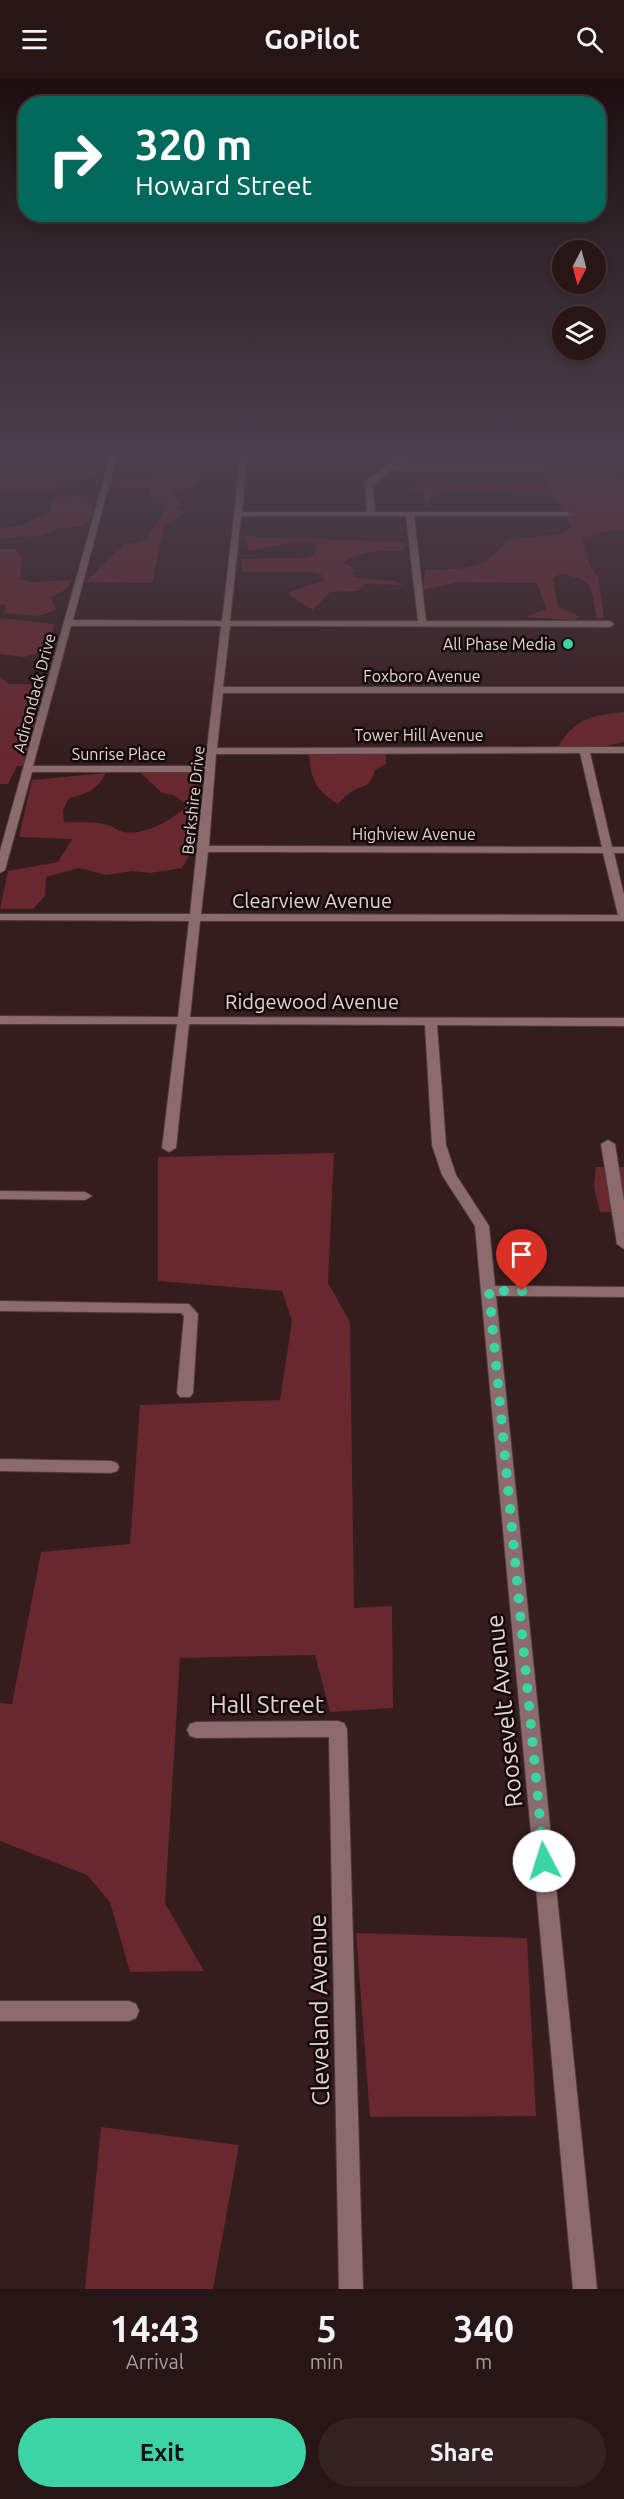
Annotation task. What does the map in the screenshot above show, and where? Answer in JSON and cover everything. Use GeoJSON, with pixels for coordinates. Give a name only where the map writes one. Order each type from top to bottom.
{"type":"FeatureCollection","features":[{"type":"Feature","properties":{"kind":"street","name":"Adirondack Drive"},"geometry":{"type":"LineString","coordinates":[[0,870],[86,557]]}},
{"type":"Feature","properties":{"kind":"street","name":"Berkshire Drive"},"geometry":{"type":"LineString","coordinates":[[169,1148],[196,918],[233,557]]}},
{"type":"Feature","properties":{"kind":"street"},"geometry":{"type":"LineString","coordinates":[[415,557],[422,623]]}},
{"type":"Feature","properties":{"kind":"street"},"geometry":{"type":"LineString","coordinates":[[68,623],[610,624]]}},
{"type":"Feature","properties":{"kind":"street","name":"Foxboro Avenue"},"geometry":{"type":"LineString","coordinates":[[220,690],[624,690]]}},
{"type":"Feature","properties":{"kind":"street","name":"Tower Hill Avenue"},"geometry":{"type":"LineString","coordinates":[[213,750],[624,750]]}},
{"type":"Feature","properties":{"kind":"street"},"geometry":{"type":"LineString","coordinates":[[584,750],[624,918]]}},
{"type":"Feature","properties":{"kind":"street","name":"Sunrise Place"},"geometry":{"type":"LineString","coordinates":[[29,770],[210,769]]}},
{"type":"Feature","properties":{"kind":"street"},"geometry":{"type":"LineString","coordinates":[[0,813],[15,813]]}},
{"type":"Feature","properties":{"kind":"street","name":"Highview Avenue"},"geometry":{"type":"LineString","coordinates":[[203,849],[624,850]]}},
{"type":"Feature","properties":{"kind":"street","name":"Clearview Avenue"},"geometry":{"type":"LineString","coordinates":[[0,917],[624,918]]}},
{"type":"Feature","properties":{"kind":"street","name":"Ridgewood Avenue"},"geometry":{"type":"LineString","coordinates":[[0,1020],[624,1022]]}},
{"type":"Feature","properties":{"kind":"street","name":"Roosevelt Avenue"},"geometry":{"type":"LineString","coordinates":[[431,1021],[438,1145],[449,1174],[482,1226],[585,2289]]}},
{"type":"Feature","properties":{"kind":"street"},"geometry":{"type":"LineString","coordinates":[[608,1144],[624,1244]]}},
{"type":"Feature","properties":{"kind":"street"},"geometry":{"type":"LineString","coordinates":[[0,1195],[85,1196]]}},
{"type":"Feature","properties":{"kind":"street"},"geometry":{"type":"LineString","coordinates":[[489,1291],[624,1292]]}},
{"type":"Feature","properties":{"kind":"street"},"geometry":{"type":"LineString","coordinates":[[0,1306],[184,1308],[191,1314],[185,1393]]}},
{"type":"Feature","properties":{"kind":"street"},"geometry":{"type":"LineString","coordinates":[[0,1465],[111,1467]]}},
{"type":"Feature","properties":{"kind":"street","name":"Hall Street"},"geometry":{"type":"LineString","coordinates":[[196,1730],[338,1729]]}},
{"type":"Feature","properties":{"kind":"street","name":"Cleveland Avenue"},"geometry":{"type":"LineString","coordinates":[[338,1729],[351,2289]]}},
{"type":"Feature","properties":{"kind":"street"},"geometry":{"type":"LineString","coordinates":[[0,2011],[129,2011]]}},
{"type":"Feature","properties":{"kind":"shaded area"},"geometry":{"type":"Polygon","coordinates":[[[0,557],[21,557],[20,579],[30,582],[72,580],[65,590],[51,597],[56,610],[38,616],[5,613],[5,605],[0,604],[0,557]]]}},
{"type":"Feature","properties":{"kind":"shaded area"},"geometry":{"type":"Polygon","coordinates":[[[110,557],[158,557],[152,583],[86,582],[110,557]]]}},
{"type":"Feature","properties":{"kind":"shaded area"},"geometry":{"type":"Polygon","coordinates":[[[353,557],[343,563],[357,570],[351,574],[355,578],[395,581],[404,585],[365,584],[358,591],[330,592],[313,610],[291,596],[289,592],[325,580],[322,575],[307,572],[242,572],[241,559],[353,557]]]}},
{"type":"Feature","properties":{"kind":"shaded area"},"geometry":{"type":"Polygon","coordinates":[[[491,557],[587,557],[598,577],[604,618],[597,618],[591,591],[585,582],[560,574],[553,579],[558,607],[580,617],[573,620],[526,617],[546,609],[537,583],[459,582],[423,590],[425,570],[461,568],[481,563],[491,557]]]}},
{"type":"Feature","properties":{"kind":"shaded area"},"geometry":{"type":"Polygon","coordinates":[[[0,618],[54,624],[50,650],[24,657],[0,654],[0,618]]]}},
{"type":"Feature","properties":{"kind":"shaded area"},"geometry":{"type":"Polygon","coordinates":[[[0,677],[9,684],[47,684],[23,766],[17,766],[8,784],[0,784],[0,677]]]}},
{"type":"Feature","properties":{"kind":"shaded area"},"geometry":{"type":"Polygon","coordinates":[[[624,712],[624,742],[601,747],[558,747],[564,737],[578,724],[594,717],[624,712]]]}},
{"type":"Feature","properties":{"kind":"shaded area"},"geometry":{"type":"Polygon","coordinates":[[[309,753],[386,753],[386,764],[375,770],[368,784],[352,791],[338,804],[319,789],[311,770],[309,753]]]}},
{"type":"Feature","properties":{"kind":"shaded area"},"geometry":{"type":"Polygon","coordinates":[[[106,773],[99,784],[91,790],[69,798],[63,810],[64,822],[102,824],[129,833],[147,830],[165,822],[188,805],[173,795],[162,793],[141,773],[201,773],[190,855],[182,868],[150,873],[132,871],[106,875],[79,868],[46,877],[45,896],[33,909],[0,909],[8,871],[58,862],[72,839],[19,837],[32,780],[106,773]]]}},
{"type":"Feature","properties":{"kind":"shaded area"},"geometry":{"type":"Polygon","coordinates":[[[334,1153],[328,1283],[350,1322],[354,1608],[392,1606],[393,1708],[330,1712],[315,1655],[180,1658],[165,1903],[204,1971],[130,1972],[110,1902],[87,1875],[0,1841],[0,1703],[12,1704],[41,1552],[130,1544],[140,1405],[280,1400],[292,1321],[282,1291],[158,1281],[158,1157],[334,1153]]]}},
{"type":"Feature","properties":{"kind":"shaded area"},"geometry":{"type":"Polygon","coordinates":[[[596,1167],[624,1167],[624,1212],[600,1212],[594,1187],[596,1167]]]}},
{"type":"Feature","properties":{"kind":"shaded area"},"geometry":{"type":"Polygon","coordinates":[[[356,1933],[527,1938],[536,2116],[370,2117],[356,1933]]]}},
{"type":"Feature","properties":{"kind":"shaded area"},"geometry":{"type":"Polygon","coordinates":[[[101,2127],[239,2145],[213,2289],[85,2289],[101,2127]]]}},
{"type":"Feature","properties":{"kind":"place","name":"All Phase Media"},"geometry":{"type":"Point","coordinates":[568,644]}},
{"type":"Feature","properties":{"kind":"route"},"geometry":{"type":"LineString","coordinates":[[522,1291],[489,1291],[544,1861]]}}]}
